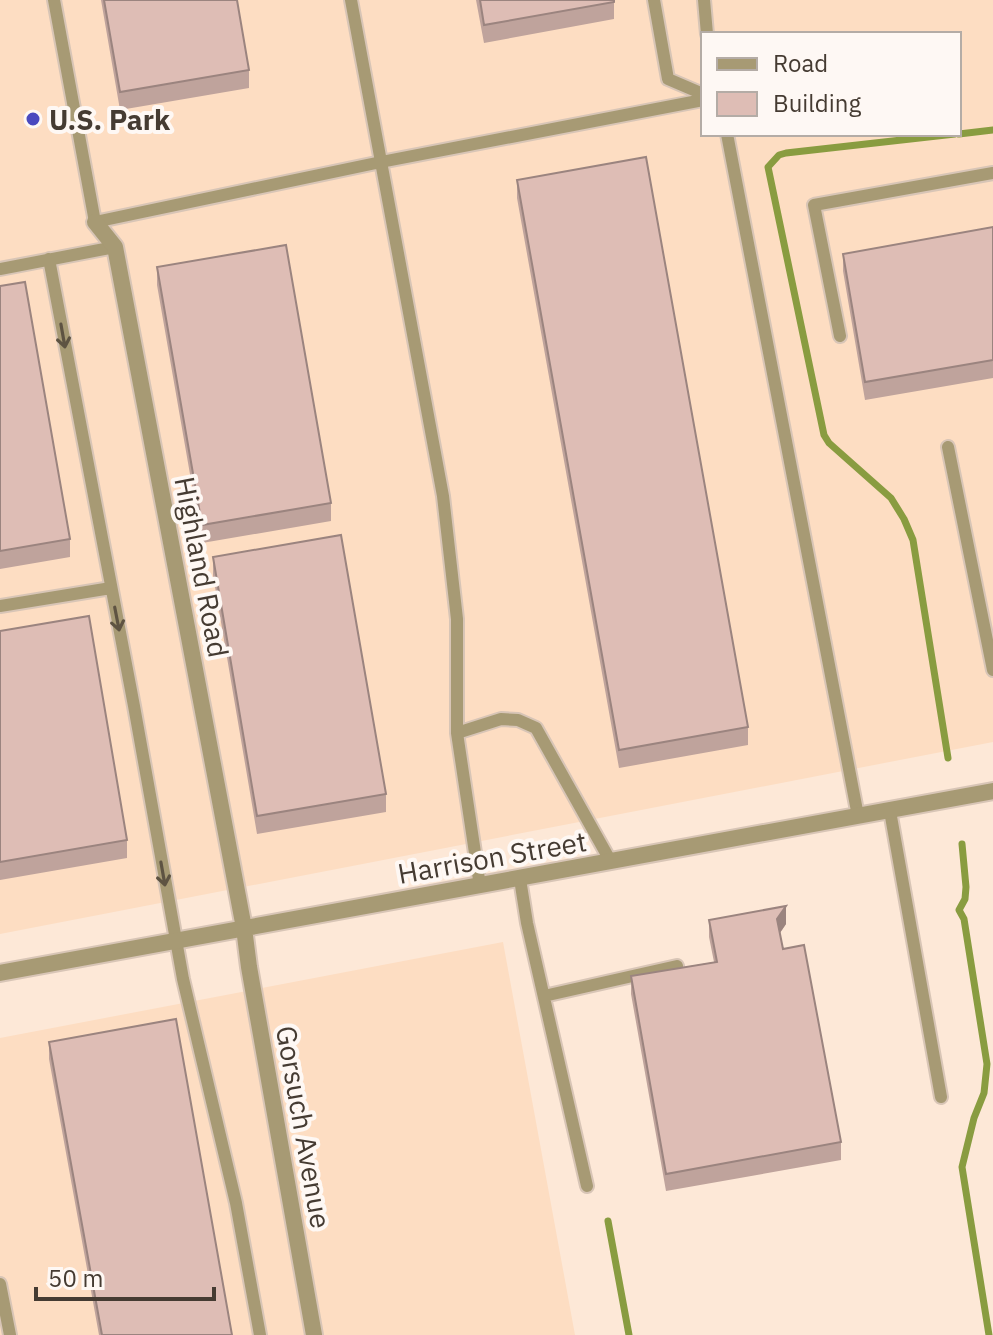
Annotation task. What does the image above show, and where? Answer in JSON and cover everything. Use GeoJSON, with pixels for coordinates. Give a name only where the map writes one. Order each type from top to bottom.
{"type":"FeatureCollection","features":[{"type":"Feature","properties":{"kind":"street","name":"Highland Road"},"geometry":{"type":"LineString","coordinates":[[95,222],[115,247],[244,928]]}},
{"type":"Feature","properties":{"kind":"street","name":"Harrison Street"},"geometry":{"type":"LineString","coordinates":[[0,973],[993,791]]}},
{"type":"Feature","properties":{"kind":"street","name":"Gorsuch Avenue"},"geometry":{"type":"LineString","coordinates":[[244,928],[314,1335]]}},
{"type":"Feature","properties":{"kind":"lane"},"geometry":{"type":"LineString","coordinates":[[54,0],[95,222],[701,97]]}},
{"type":"Feature","properties":{"kind":"lane"},"geometry":{"type":"LineString","coordinates":[[351,0],[443,496],[457,619],[457,733],[480,886]]}},
{"type":"Feature","properties":{"kind":"lane"},"geometry":{"type":"LineString","coordinates":[[654,0],[668,79],[701,96]]}},
{"type":"Feature","properties":{"kind":"lane"},"geometry":{"type":"LineString","coordinates":[[704,0],[707,32]]}},
{"type":"Feature","properties":{"kind":"lane"},"geometry":{"type":"LineString","coordinates":[[727,136],[858,816]]}},
{"type":"Feature","properties":{"kind":"lane"},"geometry":{"type":"LineString","coordinates":[[840,336],[814,205],[993,173]]}},
{"type":"Feature","properties":{"kind":"lane"},"geometry":{"type":"LineString","coordinates":[[0,269],[115,247]]}},
{"type":"Feature","properties":{"kind":"lane"},"geometry":{"type":"LineString","coordinates":[[49,259],[175,941],[236,1203],[260,1335]]}},
{"type":"Feature","properties":{"kind":"lane"},"geometry":{"type":"LineString","coordinates":[[948,447],[993,670]]}},
{"type":"Feature","properties":{"kind":"lane"},"geometry":{"type":"LineString","coordinates":[[0,606],[111,588]]}},
{"type":"Feature","properties":{"kind":"lane"},"geometry":{"type":"LineString","coordinates":[[457,733],[501,719],[518,720],[536,728],[611,862]]}},
{"type":"Feature","properties":{"kind":"lane"},"geometry":{"type":"LineString","coordinates":[[890,811],[941,1097]]}},
{"type":"Feature","properties":{"kind":"lane"},"geometry":{"type":"LineString","coordinates":[[520,879],[527,923],[587,1186]]}},
{"type":"Feature","properties":{"kind":"lane"},"geometry":{"type":"LineString","coordinates":[[544,996],[677,966]]}},
{"type":"Feature","properties":{"kind":"lane"},"geometry":{"type":"LineString","coordinates":[[0,1284],[10,1335]]}},
{"type":"Feature","properties":{"kind":"shaded area"},"geometry":{"type":"Polygon","coordinates":[[[0,0],[993,0],[993,742],[0,934],[0,0]]]}},
{"type":"Feature","properties":{"kind":"shaded area"},"geometry":{"type":"Polygon","coordinates":[[[503,942],[575,1335],[0,1335],[0,1038],[503,942]]]}},
{"type":"Feature","properties":{"kind":"building"},"geometry":{"type":"Polygon","coordinates":[[[104,0],[237,0],[249,70],[120,92],[104,0]]]}},
{"type":"Feature","properties":{"kind":"building"},"geometry":{"type":"Polygon","coordinates":[[[480,0],[614,0],[614,2],[484,25],[480,0]]]}},
{"type":"Feature","properties":{"kind":"building"},"geometry":{"type":"Polygon","coordinates":[[[646,157],[748,727],[619,750],[517,180],[646,157]]]}},
{"type":"Feature","properties":{"kind":"building"},"geometry":{"type":"Polygon","coordinates":[[[993,227],[993,360],[865,382],[843,254],[993,227]]]}},
{"type":"Feature","properties":{"kind":"building"},"geometry":{"type":"Polygon","coordinates":[[[286,245],[331,503],[202,525],[157,267],[286,245]]]}},
{"type":"Feature","properties":{"kind":"building"},"geometry":{"type":"Polygon","coordinates":[[[25,282],[70,539],[0,551],[0,286],[25,282]]]}},
{"type":"Feature","properties":{"kind":"building"},"geometry":{"type":"Polygon","coordinates":[[[341,535],[386,794],[257,816],[213,557],[341,535]]]}},
{"type":"Feature","properties":{"kind":"building"},"geometry":{"type":"Polygon","coordinates":[[[89,616],[127,840],[0,862],[0,631],[89,616]]]}},
{"type":"Feature","properties":{"kind":"building"},"geometry":{"type":"Polygon","coordinates":[[[786,906],[777,919],[783,949],[804,945],[841,1142],[666,1174],[631,976],[717,962],[709,920],[786,906]]]}},
{"type":"Feature","properties":{"kind":"building"},"geometry":{"type":"Polygon","coordinates":[[[176,1019],[232,1335],[102,1335],[49,1042],[176,1019]]]}},
{"type":"Feature","properties":{"kind":"waterway"},"geometry":{"type":"LineString","coordinates":[[961,134],[993,130]]}},
{"type":"Feature","properties":{"kind":"waterway"},"geometry":{"type":"LineString","coordinates":[[937,136],[786,153],[779,155],[768,167],[824,435],[829,443],[891,498],[913,540],[948,758]]}},
{"type":"Feature","properties":{"kind":"waterway"},"geometry":{"type":"LineString","coordinates":[[962,844],[966,887],[965,899],[959,910],[964,919],[987,1064],[984,1093],[974,1118],[962,1167],[989,1335]]}},
{"type":"Feature","properties":{"kind":"waterway"},"geometry":{"type":"LineString","coordinates":[[608,1221],[629,1335]]}},
{"type":"Feature","properties":{"kind":"place","name":"U.S. Park"},"geometry":{"type":"Point","coordinates":[33,119]}}]}
